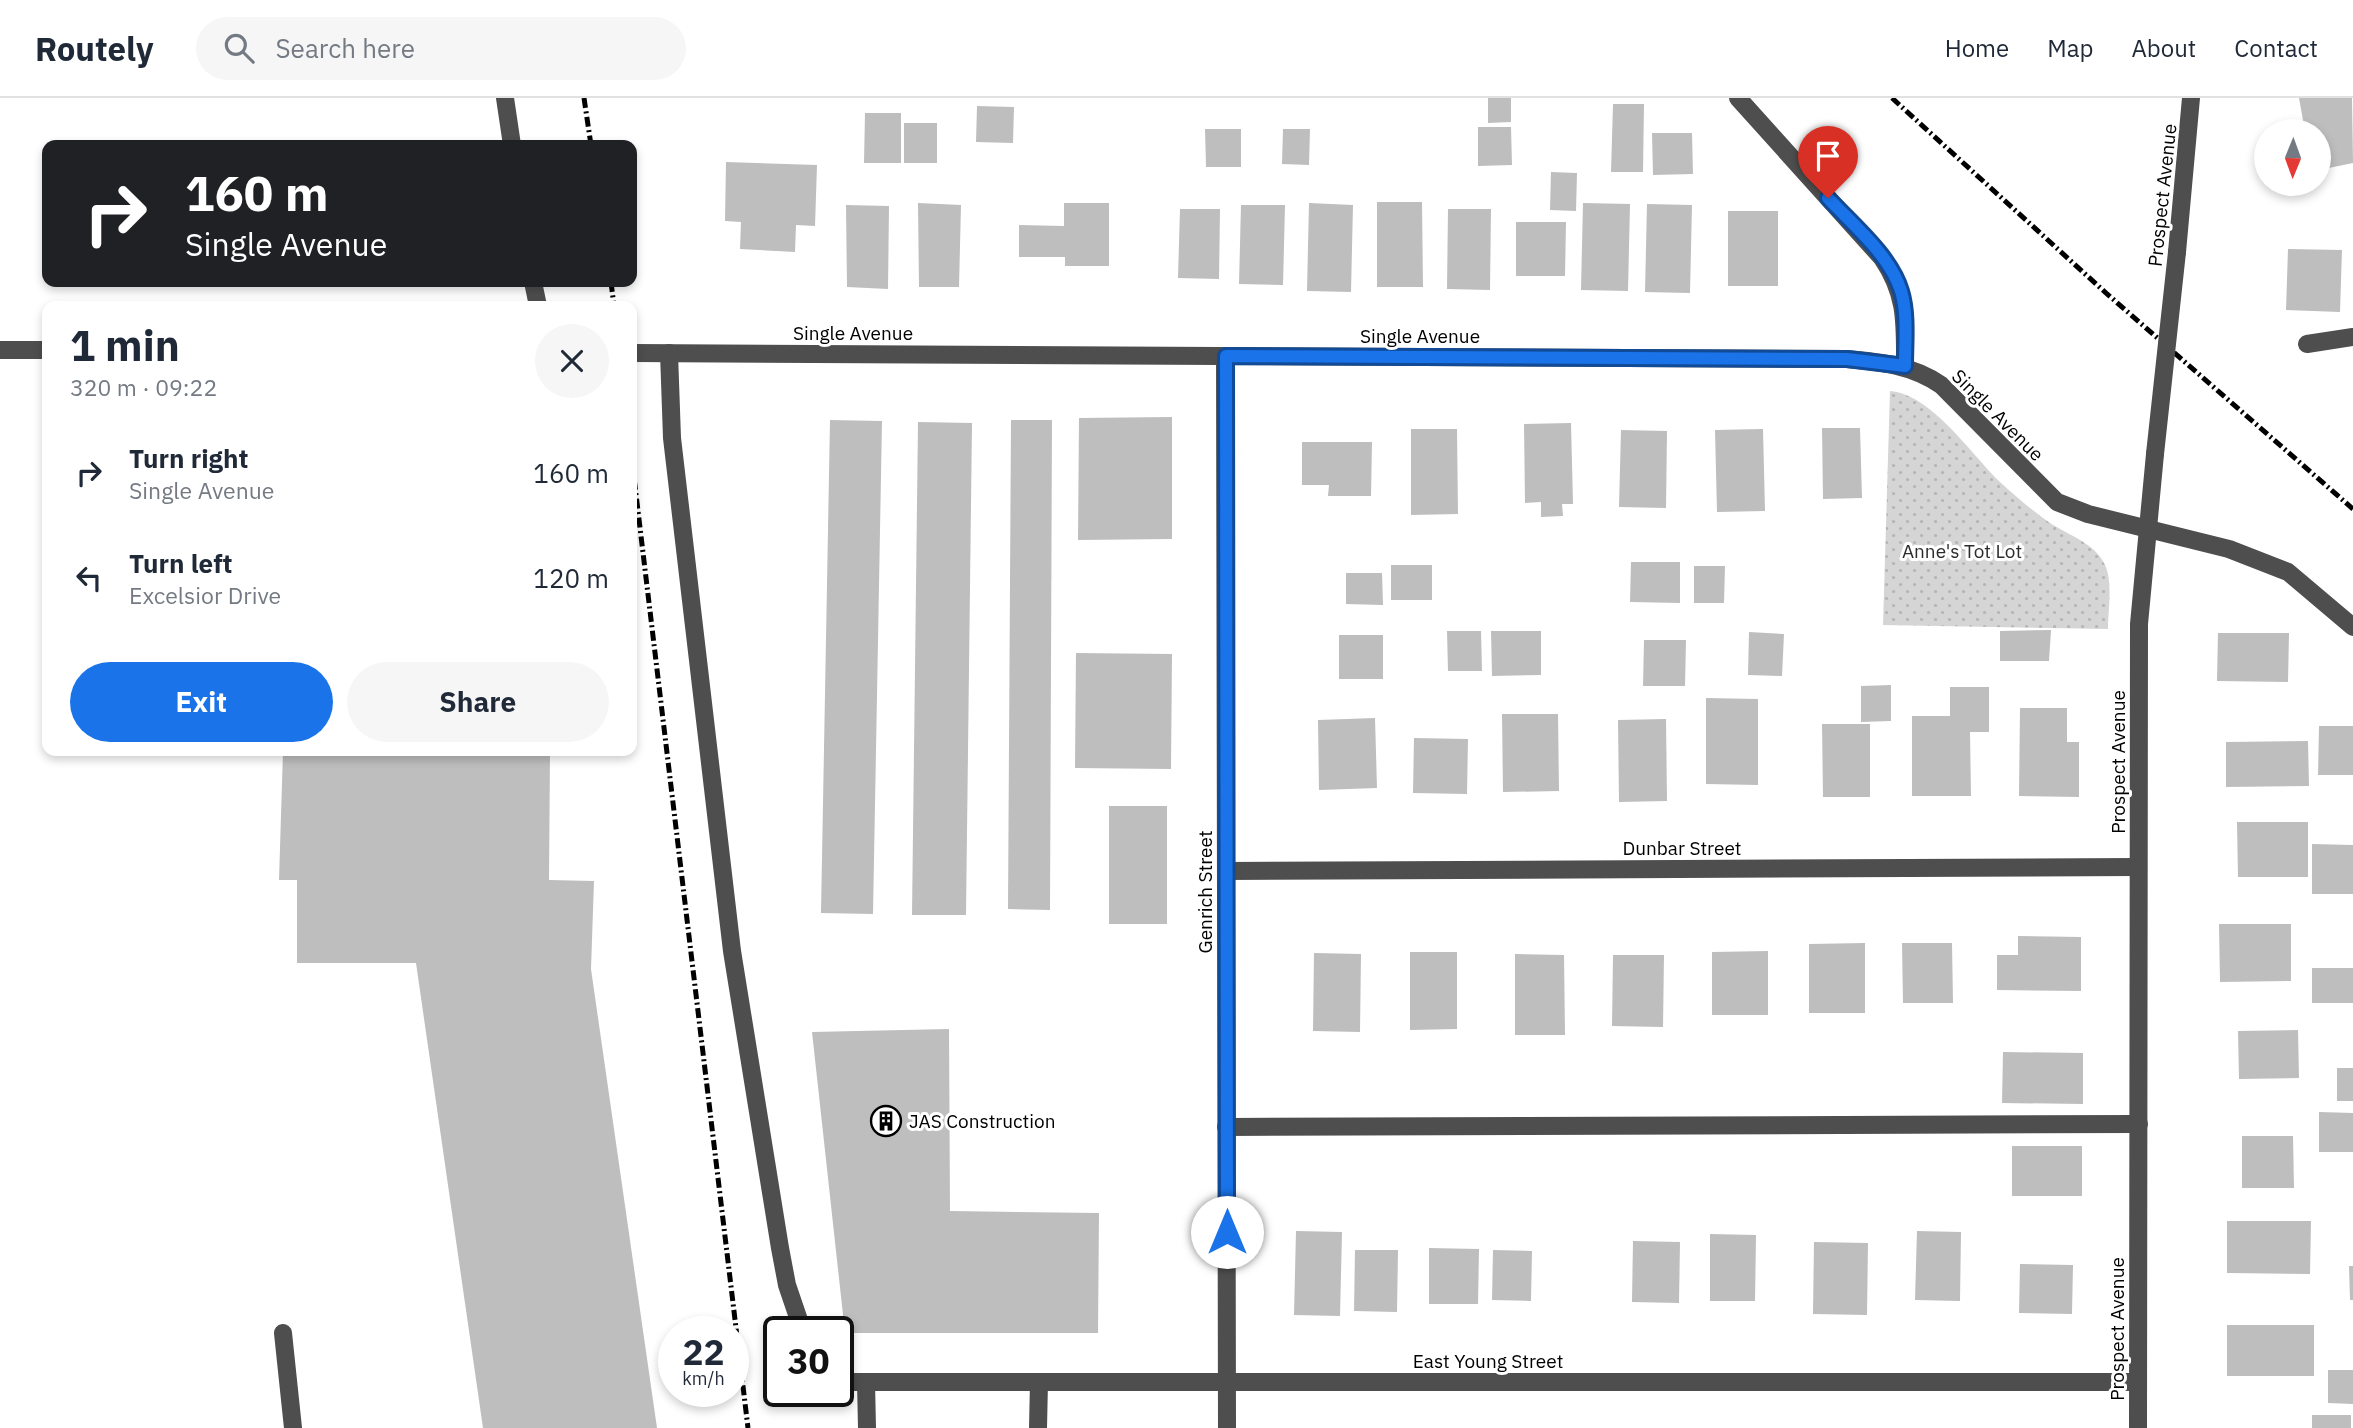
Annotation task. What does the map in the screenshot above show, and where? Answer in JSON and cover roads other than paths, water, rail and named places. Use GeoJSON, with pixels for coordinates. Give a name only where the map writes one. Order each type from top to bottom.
{"type":"FeatureCollection","features":[{"type":"Feature","properties":{"kind":"street"},"geometry":{"type":"LineString","coordinates":[[505,98],[511,140]]}},
{"type":"Feature","properties":{"kind":"street"},"geometry":{"type":"LineString","coordinates":[[1738,98],[1882,258],[1895,277],[1904,307],[1905,366]]}},
{"type":"Feature","properties":{"kind":"street","name":"Prospect Avenue"},"geometry":{"type":"LineString","coordinates":[[2138,1428],[2139,624],[2191,98]]}},
{"type":"Feature","properties":{"kind":"street"},"geometry":{"type":"LineString","coordinates":[[2307,344],[2353,337]]}},
{"type":"Feature","properties":{"kind":"street"},"geometry":{"type":"LineString","coordinates":[[0,349],[42,350]]}},
{"type":"Feature","properties":{"kind":"street","name":"Single Avenue"},"geometry":{"type":"LineString","coordinates":[[637,353],[1847,359],[1905,366],[1931,378],[1956,398],[2057,502],[2149,530],[2229,549],[2288,572],[2353,627]]}},
{"type":"Feature","properties":{"kind":"street"},"geometry":{"type":"LineString","coordinates":[[669,353],[672,438],[732,951],[782,1260],[798,1316]]}},
{"type":"Feature","properties":{"kind":"street","name":"Genrich Street"},"geometry":{"type":"LineString","coordinates":[[1226,356],[1227,1428]]}},
{"type":"Feature","properties":{"kind":"street","name":"Dunbar Street"},"geometry":{"type":"LineString","coordinates":[[1226,871],[2138,867]]}},
{"type":"Feature","properties":{"kind":"street"},"geometry":{"type":"LineString","coordinates":[[1226,1127],[2138,1124]]}},
{"type":"Feature","properties":{"kind":"street"},"geometry":{"type":"LineString","coordinates":[[283,1333],[293,1428]]}},
{"type":"Feature","properties":{"kind":"street","name":"East Young Street"},"geometry":{"type":"LineString","coordinates":[[854,1382],[2138,1382]]}},
{"type":"Feature","properties":{"kind":"street"},"geometry":{"type":"LineString","coordinates":[[866,1382],[867,1428]]}},
{"type":"Feature","properties":{"kind":"street"},"geometry":{"type":"LineString","coordinates":[[1038,1428],[1039,1382]]}},
{"type":"Feature","properties":{"kind":"railway"},"geometry":{"type":"LineString","coordinates":[[584,98],[590,140]]}},
{"type":"Feature","properties":{"kind":"railway"},"geometry":{"type":"LineString","coordinates":[[1892,98],[2106,293],[2353,509]]}},
{"type":"Feature","properties":{"kind":"railway"},"geometry":{"type":"LineString","coordinates":[[612,287],[613,301]]}},
{"type":"Feature","properties":{"kind":"railway"},"geometry":{"type":"LineString","coordinates":[[637,503],[748,1428]]}},
{"type":"Feature","properties":{"kind":"place","name":"JAS Construction"},"geometry":{"type":"Point","coordinates":[886,1121]}},
{"type":"Feature","properties":{"kind":"park label","name":"Anne's Tot Lot"},"geometry":{"type":"Point","coordinates":[1962,551]}}]}
